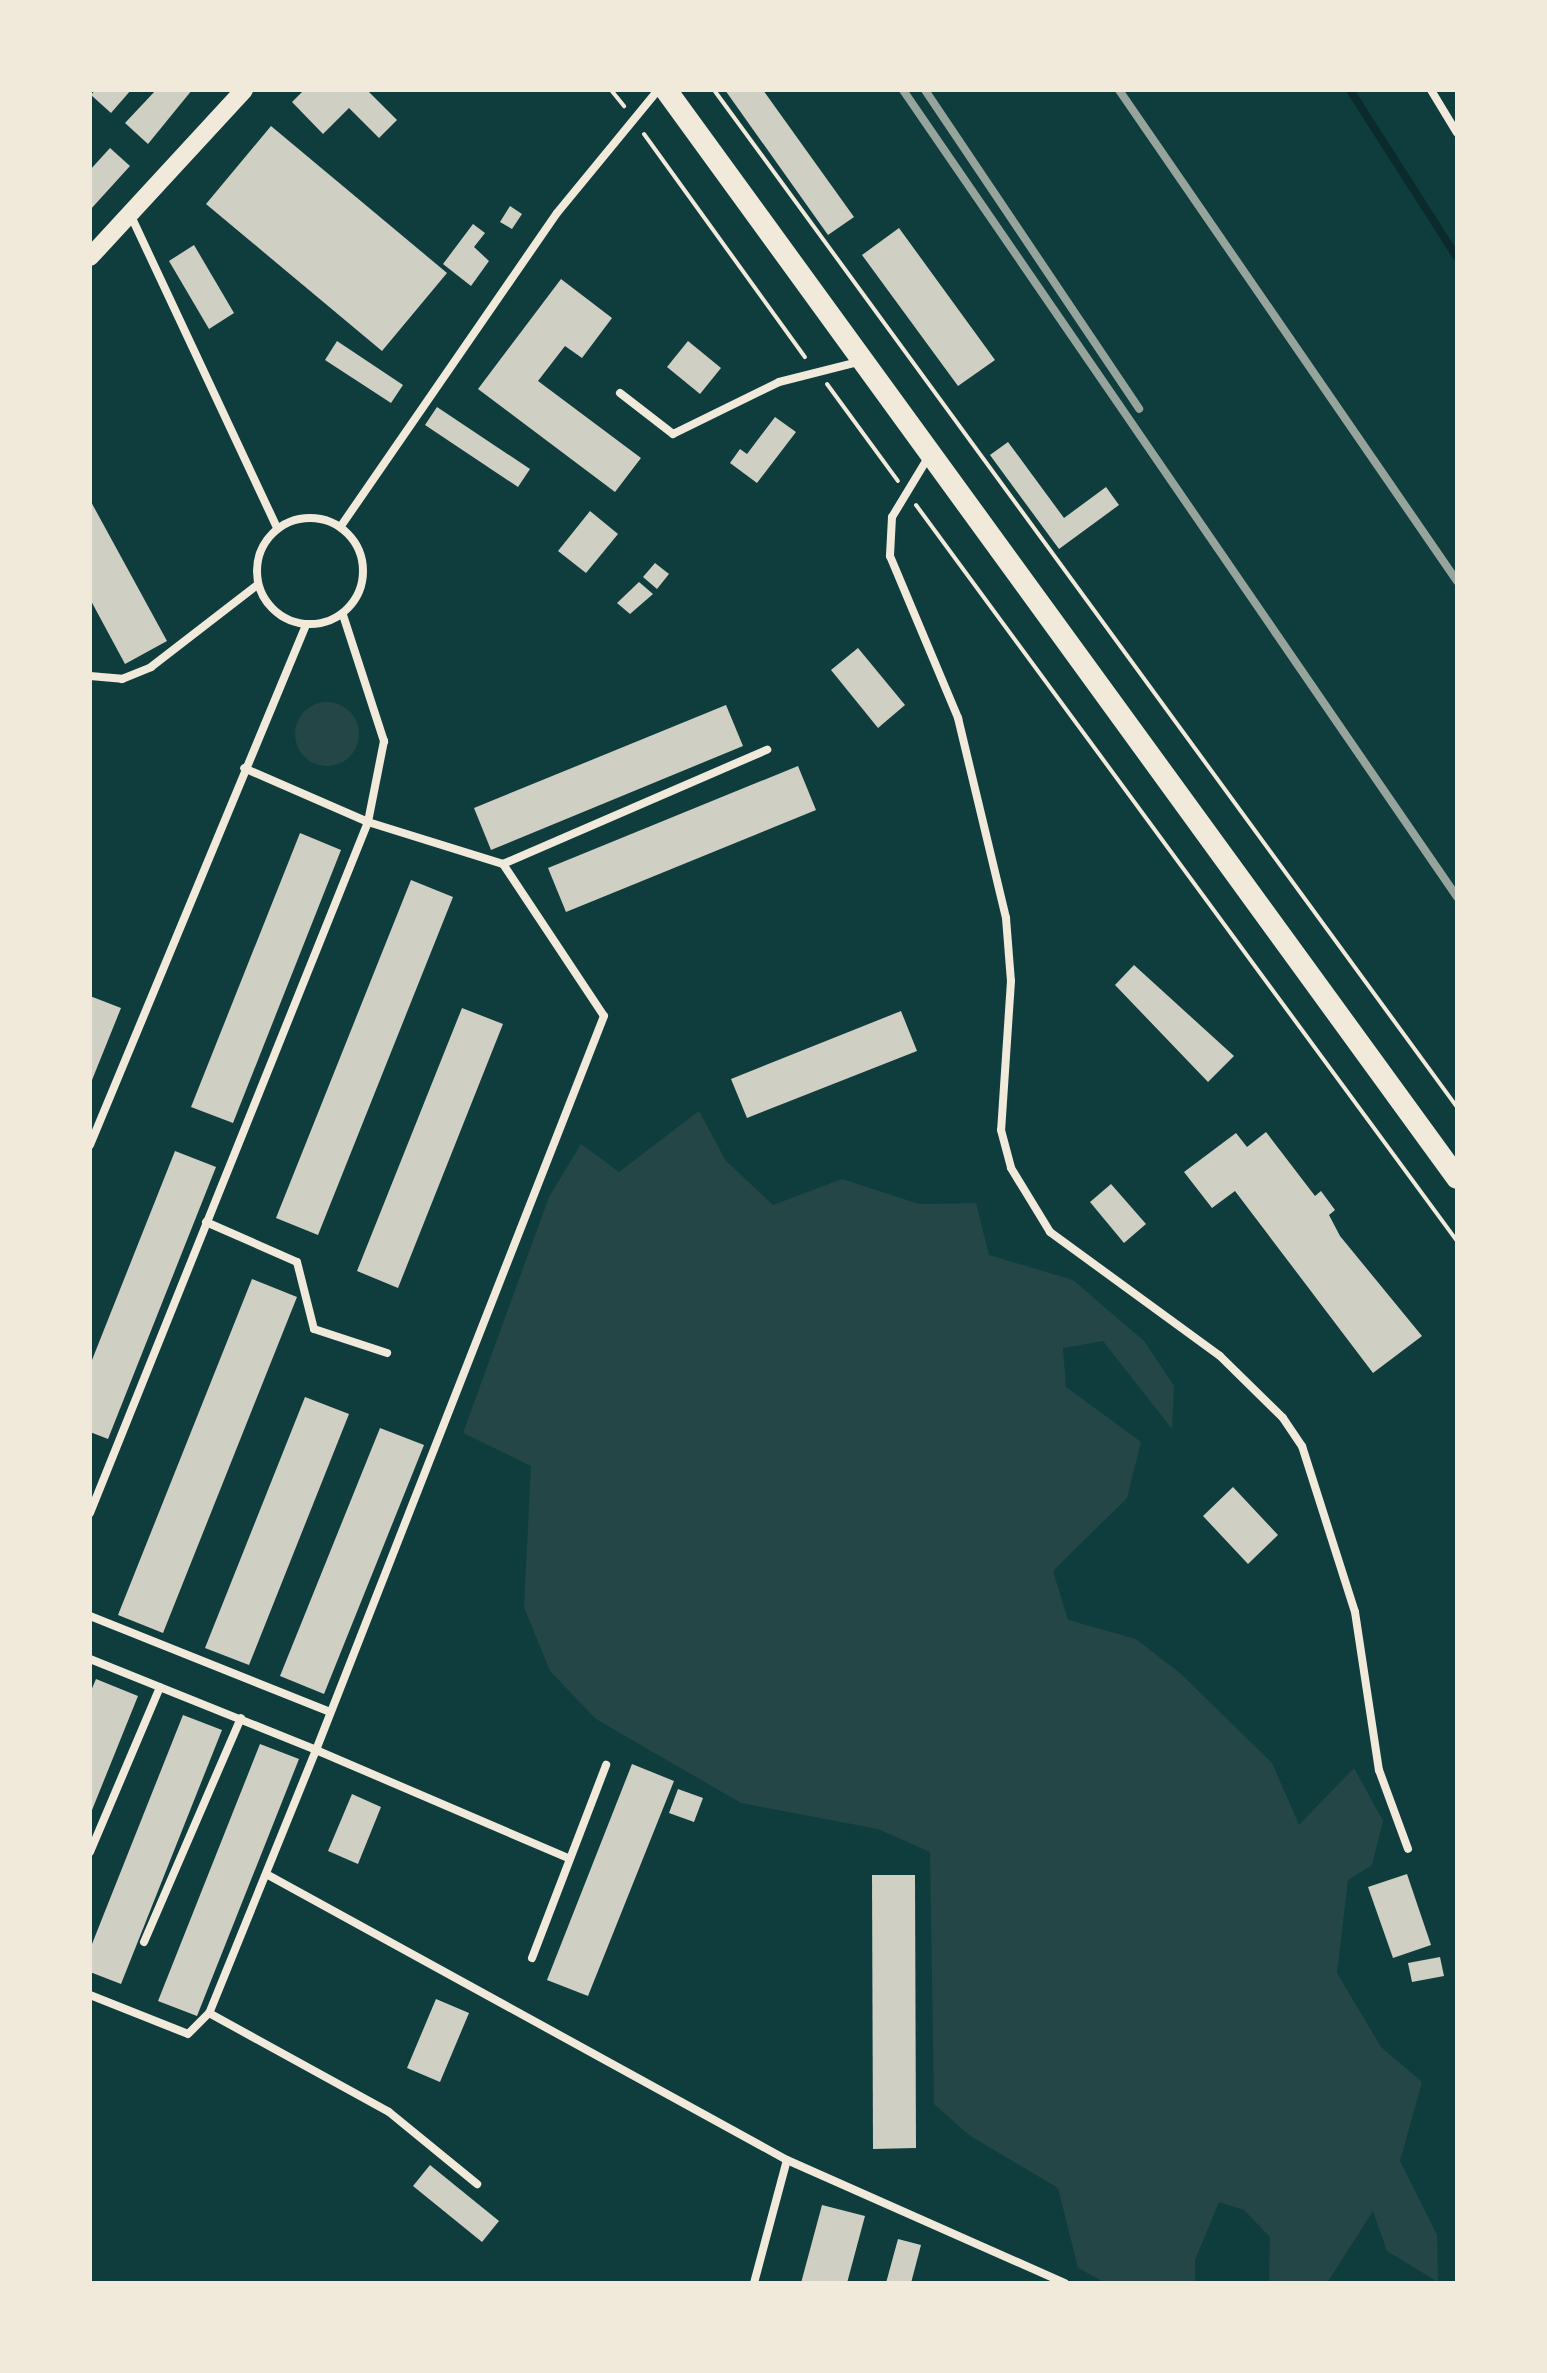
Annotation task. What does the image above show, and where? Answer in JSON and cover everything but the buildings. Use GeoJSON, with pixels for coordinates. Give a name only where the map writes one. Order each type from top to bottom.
{"type":"FeatureCollection","features":[{"type":"Feature","properties":{"kind":"main road"},"geometry":{"type":"LineString","coordinates":[[666,90],[1457,1178]]}},
{"type":"Feature","properties":{"kind":"street"},"geometry":{"type":"LineString","coordinates":[[90,258],[244,90]]}},
{"type":"Feature","properties":{"kind":"lane"},"geometry":{"type":"LineString","coordinates":[[341,526],[418,406],[632,117],[658,90]]}},
{"type":"Feature","properties":{"kind":"lane"},"geometry":{"type":"LineString","coordinates":[[1431,90],[1457,133]]}},
{"type":"Feature","properties":{"kind":"lane"},"geometry":{"type":"LineString","coordinates":[[131,216],[276,527]]}},
{"type":"Feature","properties":{"kind":"lane"},"geometry":{"type":"LineString","coordinates":[[620,393],[673,434],[779,382],[862,360]]}},
{"type":"Feature","properties":{"kind":"lane"},"geometry":{"type":"LineString","coordinates":[[929,456],[892,518],[890,556],[906,606],[958,718],[1006,918],[1011,981],[1001,1130],[1011,1168],[1050,1232],[1082,1260],[1174,1317],[1283,1418],[1302,1446],[1354,1612],[1378,1770],[1408,1848]]}},
{"type":"Feature","properties":{"kind":"lane"},"geometry":{"type":"LineString","coordinates":[[309,516],[341,526],[362,552],[363,587],[343,614],[306,625],[278,616],[257,585],[257,555],[276,527],[309,516]]}},
{"type":"Feature","properties":{"kind":"lane"},"geometry":{"type":"LineString","coordinates":[[90,676],[122,679],[152,667],[257,585]]}},
{"type":"Feature","properties":{"kind":"lane"},"geometry":{"type":"LineString","coordinates":[[90,1514],[368,822],[384,741],[343,614]]}},
{"type":"Feature","properties":{"kind":"lane"},"geometry":{"type":"LineString","coordinates":[[90,1145],[306,625]]}},
{"type":"Feature","properties":{"kind":"lane"},"geometry":{"type":"LineString","coordinates":[[503,864],[767,750]]}},
{"type":"Feature","properties":{"kind":"lane"},"geometry":{"type":"LineString","coordinates":[[90,1995],[188,2034],[209,2013],[268,1874],[328,1710],[604,1016],[503,864],[368,822],[244,768]]}},
{"type":"Feature","properties":{"kind":"lane"},"geometry":{"type":"LineString","coordinates":[[206,1222],[297,1262],[314,1329],[386,1353]]}},
{"type":"Feature","properties":{"kind":"lane"},"geometry":{"type":"LineString","coordinates":[[90,1471],[103,1476]]}},
{"type":"Feature","properties":{"kind":"lane"},"geometry":{"type":"LineString","coordinates":[[90,1616],[328,1710]]}},
{"type":"Feature","properties":{"kind":"lane"},"geometry":{"type":"LineString","coordinates":[[90,1659],[241,1718],[566,1857]]}},
{"type":"Feature","properties":{"kind":"lane"},"geometry":{"type":"LineString","coordinates":[[90,1852],[160,1687]]}},
{"type":"Feature","properties":{"kind":"lane"},"geometry":{"type":"LineString","coordinates":[[144,1942],[241,1718]]}},
{"type":"Feature","properties":{"kind":"lane"},"geometry":{"type":"LineString","coordinates":[[532,1958],[566,1857],[606,1765]]}},
{"type":"Feature","properties":{"kind":"lane"},"geometry":{"type":"LineString","coordinates":[[268,1874],[787,2160],[1065,2283]]}},
{"type":"Feature","properties":{"kind":"lane"},"geometry":{"type":"LineString","coordinates":[[209,2013],[389,2112],[477,2184]]}},
{"type":"Feature","properties":{"kind":"lane"},"geometry":{"type":"LineString","coordinates":[[754,2283],[787,2160]]}},
{"type":"Feature","properties":{"kind":"path"},"geometry":{"type":"LineString","coordinates":[[612,90],[1457,1241]]}},
{"type":"Feature","properties":{"kind":"path"},"geometry":{"type":"LineString","coordinates":[[714,90],[1457,1106]]}},
{"type":"Feature","properties":{"kind":"shaded area"},"geometry":{"type":"Polygon","coordinates":[[[327,702],[350,711],[359,734],[350,757],[327,766],[304,757],[295,734],[304,711],[327,702]]]}},
{"type":"Feature","properties":{"kind":"shaded area"},"geometry":{"type":"Polygon","coordinates":[[[699,1111],[726,1161],[773,1205],[842,1179],[919,1204],[976,1203],[989,1255],[1073,1280],[1144,1341],[1174,1386],[1172,1429],[1103,1341],[1063,1348],[1066,1387],[1141,1442],[1127,1498],[1053,1571],[1068,1620],[1136,1639],[1181,1674],[1272,1763],[1299,1825],[1354,1768],[1383,1821],[1372,1865],[1348,1880],[1337,1973],[1381,2047],[1422,2082],[1400,2161],[1437,2235],[1438,2282],[1387,2251],[1373,2211],[1327,2283],[1269,2283],[1270,2237],[1244,2210],[1219,2202],[1195,2260],[1195,2283],[1106,2283],[1078,2268],[1058,2188],[969,2135],[934,2104],[930,1852],[878,1829],[741,1803],[596,1719],[550,1671],[524,1607],[531,1466],[463,1433],[549,1197],[581,1144],[619,1172],[699,1111]]]}},
{"type":"Feature","properties":{"kind":"waterway"},"geometry":{"type":"LineString","coordinates":[[1350,90],[1457,257]]}},
{"type":"Feature","properties":{"kind":"railway"},"geometry":{"type":"LineString","coordinates":[[903,90],[1457,897]]}},
{"type":"Feature","properties":{"kind":"railway"},"geometry":{"type":"LineString","coordinates":[[925,90],[1139,409]]}},
{"type":"Feature","properties":{"kind":"railway"},"geometry":{"type":"LineString","coordinates":[[1119,90],[1457,581]]}}]}
